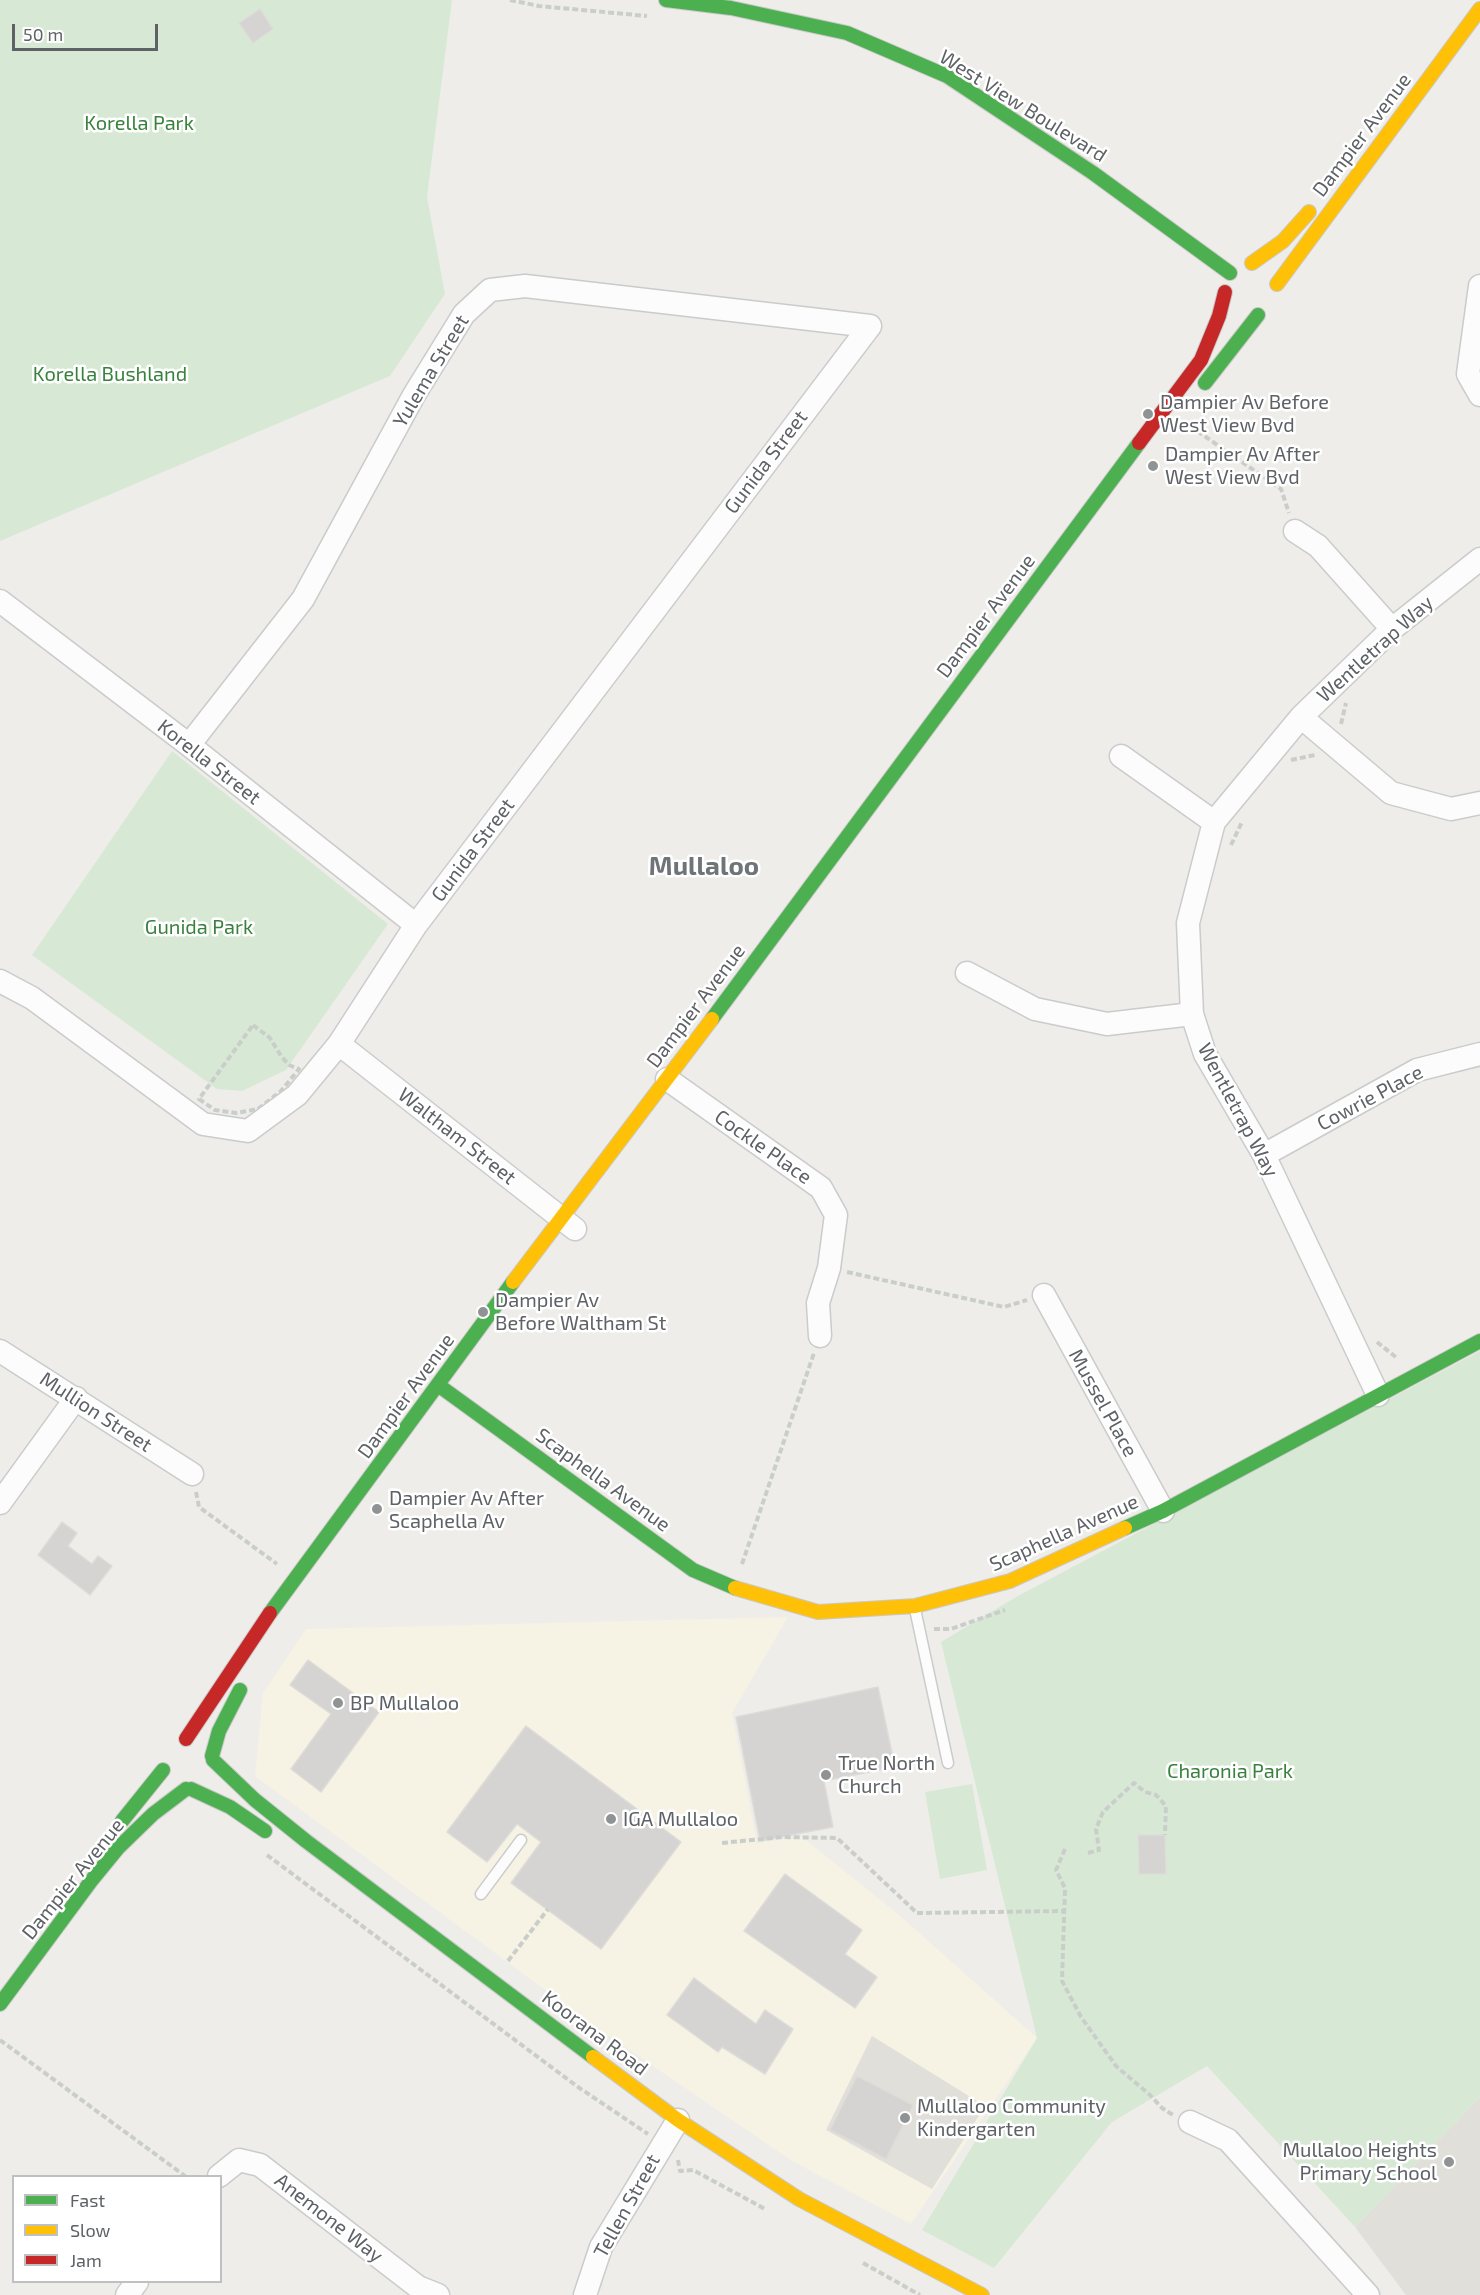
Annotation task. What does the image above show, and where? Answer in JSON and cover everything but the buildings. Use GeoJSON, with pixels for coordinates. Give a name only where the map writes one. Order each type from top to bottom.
{"type":"FeatureCollection","features":[{"type":"Feature","properties":{"kind":"main road","name":"West View Boulevard"},"geometry":{"type":"LineString","coordinates":[[666,0],[731,4],[846,33],[946,76],[1093,173],[1230,273]]}},
{"type":"Feature","properties":{"kind":"main road","name":"Dampier Avenue"},"geometry":{"type":"LineString","coordinates":[[1277,284],[1480,9]]}},
{"type":"Feature","properties":{"kind":"main road","name":"Dampier Avenue"},"geometry":{"type":"LineString","coordinates":[[1252,263],[1288,236],[1317,201]]}},
{"type":"Feature","properties":{"kind":"main road"},"geometry":{"type":"LineString","coordinates":[[1199,391],[1258,315],[1273,303],[1277,284],[1268,270],[1252,263],[1242,264],[1230,273],[1225,282],[1224,292],[1228,302],[1238,312],[1258,315]]}},
{"type":"Feature","properties":{"kind":"main road","name":"Dampier Avenue"},"geometry":{"type":"LineString","coordinates":[[186,1739],[291,1583],[438,1385],[571,1226],[677,1086],[1201,360],[1219,316],[1224,292]]}},
{"type":"Feature","properties":{"kind":"main road","name":"Scaphella Avenue"},"geometry":{"type":"LineString","coordinates":[[438,1385],[693,1570],[734,1588],[818,1612],[915,1606],[1010,1581],[1163,1511],[1480,1341]]}},
{"type":"Feature","properties":{"kind":"main road"},"geometry":{"type":"LineString","coordinates":[[212,1758],[219,1731],[244,1680]]}},
{"type":"Feature","properties":{"kind":"main road"},"geometry":{"type":"LineString","coordinates":[[171,1744],[186,1739]]}},
{"type":"Feature","properties":{"kind":"main road","name":"Koorana Road"},"geometry":{"type":"LineString","coordinates":[[186,1739],[202,1743],[212,1758],[255,1800],[668,2133],[982,2295]]}},
{"type":"Feature","properties":{"kind":"main road","name":"Dampier Avenue"},"geometry":{"type":"LineString","coordinates":[[1,2001],[118,1848],[153,1814],[188,1789],[208,1779],[212,1758]]}},
{"type":"Feature","properties":{"kind":"main road","name":"Dampier Avenue"},"geometry":{"type":"LineString","coordinates":[[114,1830],[163,1764],[171,1783],[188,1789]]}},
{"type":"Feature","properties":{"kind":"main road"},"geometry":{"type":"LineString","coordinates":[[188,1789],[230,1807],[272,1836]]}},
{"type":"Feature","properties":{"kind":"street","name":"Yulema Street"},"geometry":{"type":"LineString","coordinates":[[189,745],[303,599],[414,395],[464,314],[489,290],[525,286],[870,326]]}},
{"type":"Feature","properties":{"kind":"street"},"geometry":{"type":"LineString","coordinates":[[1480,286],[1468,374],[1480,395]]}},
{"type":"Feature","properties":{"kind":"street","name":"Gunida Street"},"geometry":{"type":"LineString","coordinates":[[0,981],[32,998],[203,1124],[248,1131],[297,1095],[339,1044],[416,925],[870,326]]}},
{"type":"Feature","properties":{"kind":"street"},"geometry":{"type":"LineString","coordinates":[[1296,531],[1318,546],[1392,629]]}},
{"type":"Feature","properties":{"kind":"street","name":"Wentletrap Way"},"geometry":{"type":"LineString","coordinates":[[1378,1395],[1264,1155],[1205,1054],[1192,1014],[1188,923],[1214,822],[1301,717],[1392,629],[1480,559]]}},
{"type":"Feature","properties":{"kind":"street","name":"Korella Street"},"geometry":{"type":"LineString","coordinates":[[0,601],[189,745],[416,925]]}},
{"type":"Feature","properties":{"kind":"street"},"geometry":{"type":"LineString","coordinates":[[1301,717],[1391,794],[1451,809],[1480,802]]}},
{"type":"Feature","properties":{"kind":"street"},"geometry":{"type":"LineString","coordinates":[[1121,756],[1214,822]]}},
{"type":"Feature","properties":{"kind":"street"},"geometry":{"type":"LineString","coordinates":[[967,973],[1035,1009],[1107,1024],[1192,1014]]}},
{"type":"Feature","properties":{"kind":"street","name":"Waltham Street"},"geometry":{"type":"LineString","coordinates":[[339,1044],[571,1226]]}},
{"type":"Feature","properties":{"kind":"street","name":"Cowrie Place"},"geometry":{"type":"LineString","coordinates":[[1264,1155],[1418,1070],[1480,1054]]}},
{"type":"Feature","properties":{"kind":"street","name":"Cockle Place"},"geometry":{"type":"LineString","coordinates":[[677,1086],[821,1188],[836,1215],[829,1268],[818,1303],[820,1336]]}},
{"type":"Feature","properties":{"kind":"street","name":"Mussel Place"},"geometry":{"type":"LineString","coordinates":[[1044,1294],[1163,1511]]}},
{"type":"Feature","properties":{"kind":"street","name":"Mullion Street"},"geometry":{"type":"LineString","coordinates":[[0,1351],[192,1474]]}},
{"type":"Feature","properties":{"kind":"street"},"geometry":{"type":"LineString","coordinates":[[0,1503],[76,1398]]}},
{"type":"Feature","properties":{"kind":"street"},"geometry":{"type":"LineString","coordinates":[[1190,2122],[1228,2140],[1368,2295]]}},
{"type":"Feature","properties":{"kind":"street","name":"Tellen Street"},"geometry":{"type":"LineString","coordinates":[[585,2295],[601,2247],[668,2133]]}},
{"type":"Feature","properties":{"kind":"street","name":"Anemone Way"},"geometry":{"type":"LineString","coordinates":[[220,2175],[238,2160],[260,2165],[418,2287],[438,2295]]}},
{"type":"Feature","properties":{"kind":"street"},"geometry":{"type":"LineString","coordinates":[[127,2295],[136,2283]]}},
{"type":"Feature","properties":{"kind":"lane"},"geometry":{"type":"LineString","coordinates":[[915,1606],[948,1763]]}},
{"type":"Feature","properties":{"kind":"lane"},"geometry":{"type":"LineString","coordinates":[[481,1894],[521,1840]]}},
{"type":"Feature","properties":{"kind":"path"},"geometry":{"type":"LineString","coordinates":[[510,0],[539,6],[651,17]]}},
{"type":"Feature","properties":{"kind":"path"},"geometry":{"type":"LineString","coordinates":[[1190,426],[1281,489],[1296,531]]}},
{"type":"Feature","properties":{"kind":"path"},"geometry":{"type":"LineString","coordinates":[[1287,761],[1314,756],[1340,728],[1347,700]]}},
{"type":"Feature","properties":{"kind":"path"},"geometry":{"type":"LineString","coordinates":[[1226,855],[1246,816]]}},
{"type":"Feature","properties":{"kind":"path"},"geometry":{"type":"LineString","coordinates":[[253,1024],[270,1038],[281,1056],[290,1065],[299,1069],[281,1091],[258,1109],[236,1113],[215,1110],[199,1099],[253,1024]]}},
{"type":"Feature","properties":{"kind":"path"},"geometry":{"type":"LineString","coordinates":[[829,1268],[1004,1306],[1044,1294]]}},
{"type":"Feature","properties":{"kind":"path"},"geometry":{"type":"LineString","coordinates":[[734,1588],[820,1336]]}},
{"type":"Feature","properties":{"kind":"path"},"geometry":{"type":"LineString","coordinates":[[1376,1342],[1402,1362],[1409,1379]]}},
{"type":"Feature","properties":{"kind":"path"},"geometry":{"type":"LineString","coordinates":[[192,1474],[199,1507],[278,1565]]}},
{"type":"Feature","properties":{"kind":"path"},"geometry":{"type":"LineString","coordinates":[[918,1629],[951,1629],[1007,1610]]}},
{"type":"Feature","properties":{"kind":"path"},"geometry":{"type":"LineString","coordinates":[[1088,1853],[1100,1850],[1096,1829],[1103,1812],[1134,1783],[1145,1792],[1156,1795],[1166,1806],[1165,1835]]}},
{"type":"Feature","properties":{"kind":"path"},"geometry":{"type":"LineString","coordinates":[[722,1843],[782,1837],[837,1838],[917,1913],[1064,1911]]}},
{"type":"Feature","properties":{"kind":"path"},"geometry":{"type":"LineString","coordinates":[[1065,1849],[1056,1870],[1065,1888],[1062,1981],[1081,2018],[1116,2066],[1150,2094],[1162,2108],[1190,2122]]}},
{"type":"Feature","properties":{"kind":"path"},"geometry":{"type":"LineString","coordinates":[[263,1852],[578,2087],[668,2133],[677,2154],[680,2171],[693,2170],[767,2210]]}},
{"type":"Feature","properties":{"kind":"path"},"geometry":{"type":"LineString","coordinates":[[503,1968],[548,1909]]}},
{"type":"Feature","properties":{"kind":"path"},"geometry":{"type":"LineString","coordinates":[[0,2040],[184,2175]]}},
{"type":"Feature","properties":{"kind":"path"},"geometry":{"type":"LineString","coordinates":[[861,2262],[920,2295]]}},
{"type":"Feature","properties":{"kind":"shaded area"},"geometry":{"type":"Polygon","coordinates":[[[788,1617],[732,1713],[757,1843],[802,1837],[898,1914],[1037,2038],[911,2224],[792,2161],[590,2023],[255,1776],[263,1693],[306,1629],[788,1617]]]}},
{"type":"Feature","properties":{"kind":"shaded area","name":"Mullaloo Community Kindergarten"},"geometry":{"type":"Polygon","coordinates":[[[872,2036],[985,2106],[932,2189],[826,2130],[872,2036]]]}},
{"type":"Feature","properties":{"kind":"shaded area","name":"Mullaloo Heights Primary School"},"geometry":{"type":"Polygon","coordinates":[[[1480,2097],[1480,2295],[1406,2295],[1355,2227],[1480,2097]]]}},
{"type":"Feature","properties":{"kind":"green space","name":"Korella Bushland"},"geometry":{"type":"Polygon","coordinates":[[[0,0],[452,0],[427,197],[445,294],[390,376],[0,541],[0,0]]]}},
{"type":"Feature","properties":{"kind":"green space","name":"Gunida Park"},"geometry":{"type":"Polygon","coordinates":[[[172,751],[388,924],[286,1070],[242,1091],[217,1089],[32,955],[172,751]]]}},
{"type":"Feature","properties":{"kind":"green space","name":"Charonia Park"},"geometry":{"type":"Polygon","coordinates":[[[1480,1351],[1480,2097],[1355,2227],[1207,2066],[1112,2122],[994,2268],[922,2230],[1037,2038],[941,1642],[1016,1597],[1480,1351]]]}},
{"type":"Feature","properties":{"kind":"green space"},"geometry":{"type":"Polygon","coordinates":[[[972,1784],[987,1870],[940,1879],[925,1792],[972,1784]]]}},
{"type":"Feature","properties":{"kind":"traffic: fast"},"geometry":{"type":"LineString","coordinates":[[666,0],[731,8],[847,33],[947,76],[1093,173],[1230,273]]}},
{"type":"Feature","properties":{"kind":"traffic: fast"},"geometry":{"type":"LineString","coordinates":[[1205,383],[1258,315]]}},
{"type":"Feature","properties":{"kind":"traffic: fast"},"geometry":{"type":"LineString","coordinates":[[712,1019],[1139,443]]}},
{"type":"Feature","properties":{"kind":"traffic: fast"},"geometry":{"type":"LineString","coordinates":[[270,1613],[513,1282]]}},
{"type":"Feature","properties":{"kind":"traffic: fast"},"geometry":{"type":"LineString","coordinates":[[1125,1528],[1163,1511],[1480,1341]]}},
{"type":"Feature","properties":{"kind":"traffic: fast"},"geometry":{"type":"LineString","coordinates":[[438,1385],[693,1570],[735,1588]]}},
{"type":"Feature","properties":{"kind":"traffic: fast"},"geometry":{"type":"LineString","coordinates":[[212,1756],[219,1731],[240,1690]]}},
{"type":"Feature","properties":{"kind":"traffic: fast"},"geometry":{"type":"LineString","coordinates":[[213,1760],[255,1800],[306,1841],[593,2057]]}},
{"type":"Feature","properties":{"kind":"traffic: fast"},"geometry":{"type":"LineString","coordinates":[[122,1821],[163,1770]]}},
{"type":"Feature","properties":{"kind":"traffic: fast"},"geometry":{"type":"LineString","coordinates":[[0,2004],[118,1848],[153,1814],[186,1789]]}},
{"type":"Feature","properties":{"kind":"traffic: fast"},"geometry":{"type":"LineString","coordinates":[[191,1789],[230,1807],[265,1831]]}},
{"type":"Feature","properties":{"kind":"traffic: slow"},"geometry":{"type":"LineString","coordinates":[[1277,284],[1480,9]]}},
{"type":"Feature","properties":{"kind":"traffic: slow"},"geometry":{"type":"LineString","coordinates":[[1252,263],[1283,241],[1309,212]]}},
{"type":"Feature","properties":{"kind":"traffic: slow"},"geometry":{"type":"LineString","coordinates":[[513,1282],[712,1019]]}},
{"type":"Feature","properties":{"kind":"traffic: slow"},"geometry":{"type":"LineString","coordinates":[[735,1588],[818,1612],[915,1606],[1010,1581],[1125,1528]]}},
{"type":"Feature","properties":{"kind":"traffic: slow"},"geometry":{"type":"LineString","coordinates":[[593,2057],[678,2120],[799,2199],[982,2295]]}},
{"type":"Feature","properties":{"kind":"traffic: jam"},"geometry":{"type":"LineString","coordinates":[[1139,443],[1201,360],[1219,316],[1225,292]]}},
{"type":"Feature","properties":{"kind":"traffic: jam"},"geometry":{"type":"LineString","coordinates":[[186,1739],[270,1613]]}},
{"type":"Feature","properties":{"kind":"place","name":"Dampier Av Before West View Bvd"},"geometry":{"type":"Point","coordinates":[1148,414]}},
{"type":"Feature","properties":{"kind":"place","name":"Dampier Av After West View Bvd"},"geometry":{"type":"Point","coordinates":[1153,466]}},
{"type":"Feature","properties":{"kind":"place","name":"Dampier Av Before Waltham St"},"geometry":{"type":"Point","coordinates":[483,1312]}},
{"type":"Feature","properties":{"kind":"place","name":"Dampier Av After Scaphella Av"},"geometry":{"type":"Point","coordinates":[377,1509]}},
{"type":"Feature","properties":{"kind":"place","name":"BP Mullaloo"},"geometry":{"type":"Point","coordinates":[338,1703]}},
{"type":"Feature","properties":{"kind":"place","name":"True North Church"},"geometry":{"type":"Point","coordinates":[826,1775]}},
{"type":"Feature","properties":{"kind":"place","name":"IGA Mullaloo"},"geometry":{"type":"Point","coordinates":[611,1819]}},
{"type":"Feature","properties":{"kind":"place","name":"Mullaloo Community Kindergarten"},"geometry":{"type":"Point","coordinates":[905,2118]}},
{"type":"Feature","properties":{"kind":"place","name":"Mullaloo Heights Primary School"},"geometry":{"type":"Point","coordinates":[1449,2162]}},
{"type":"Feature","properties":{"kind":"district","name":"Mullaloo"},"geometry":{"type":"Point","coordinates":[704,866]}},
{"type":"Feature","properties":{"kind":"park label","name":"Korella Park"},"geometry":{"type":"Point","coordinates":[139,123]}}]}
